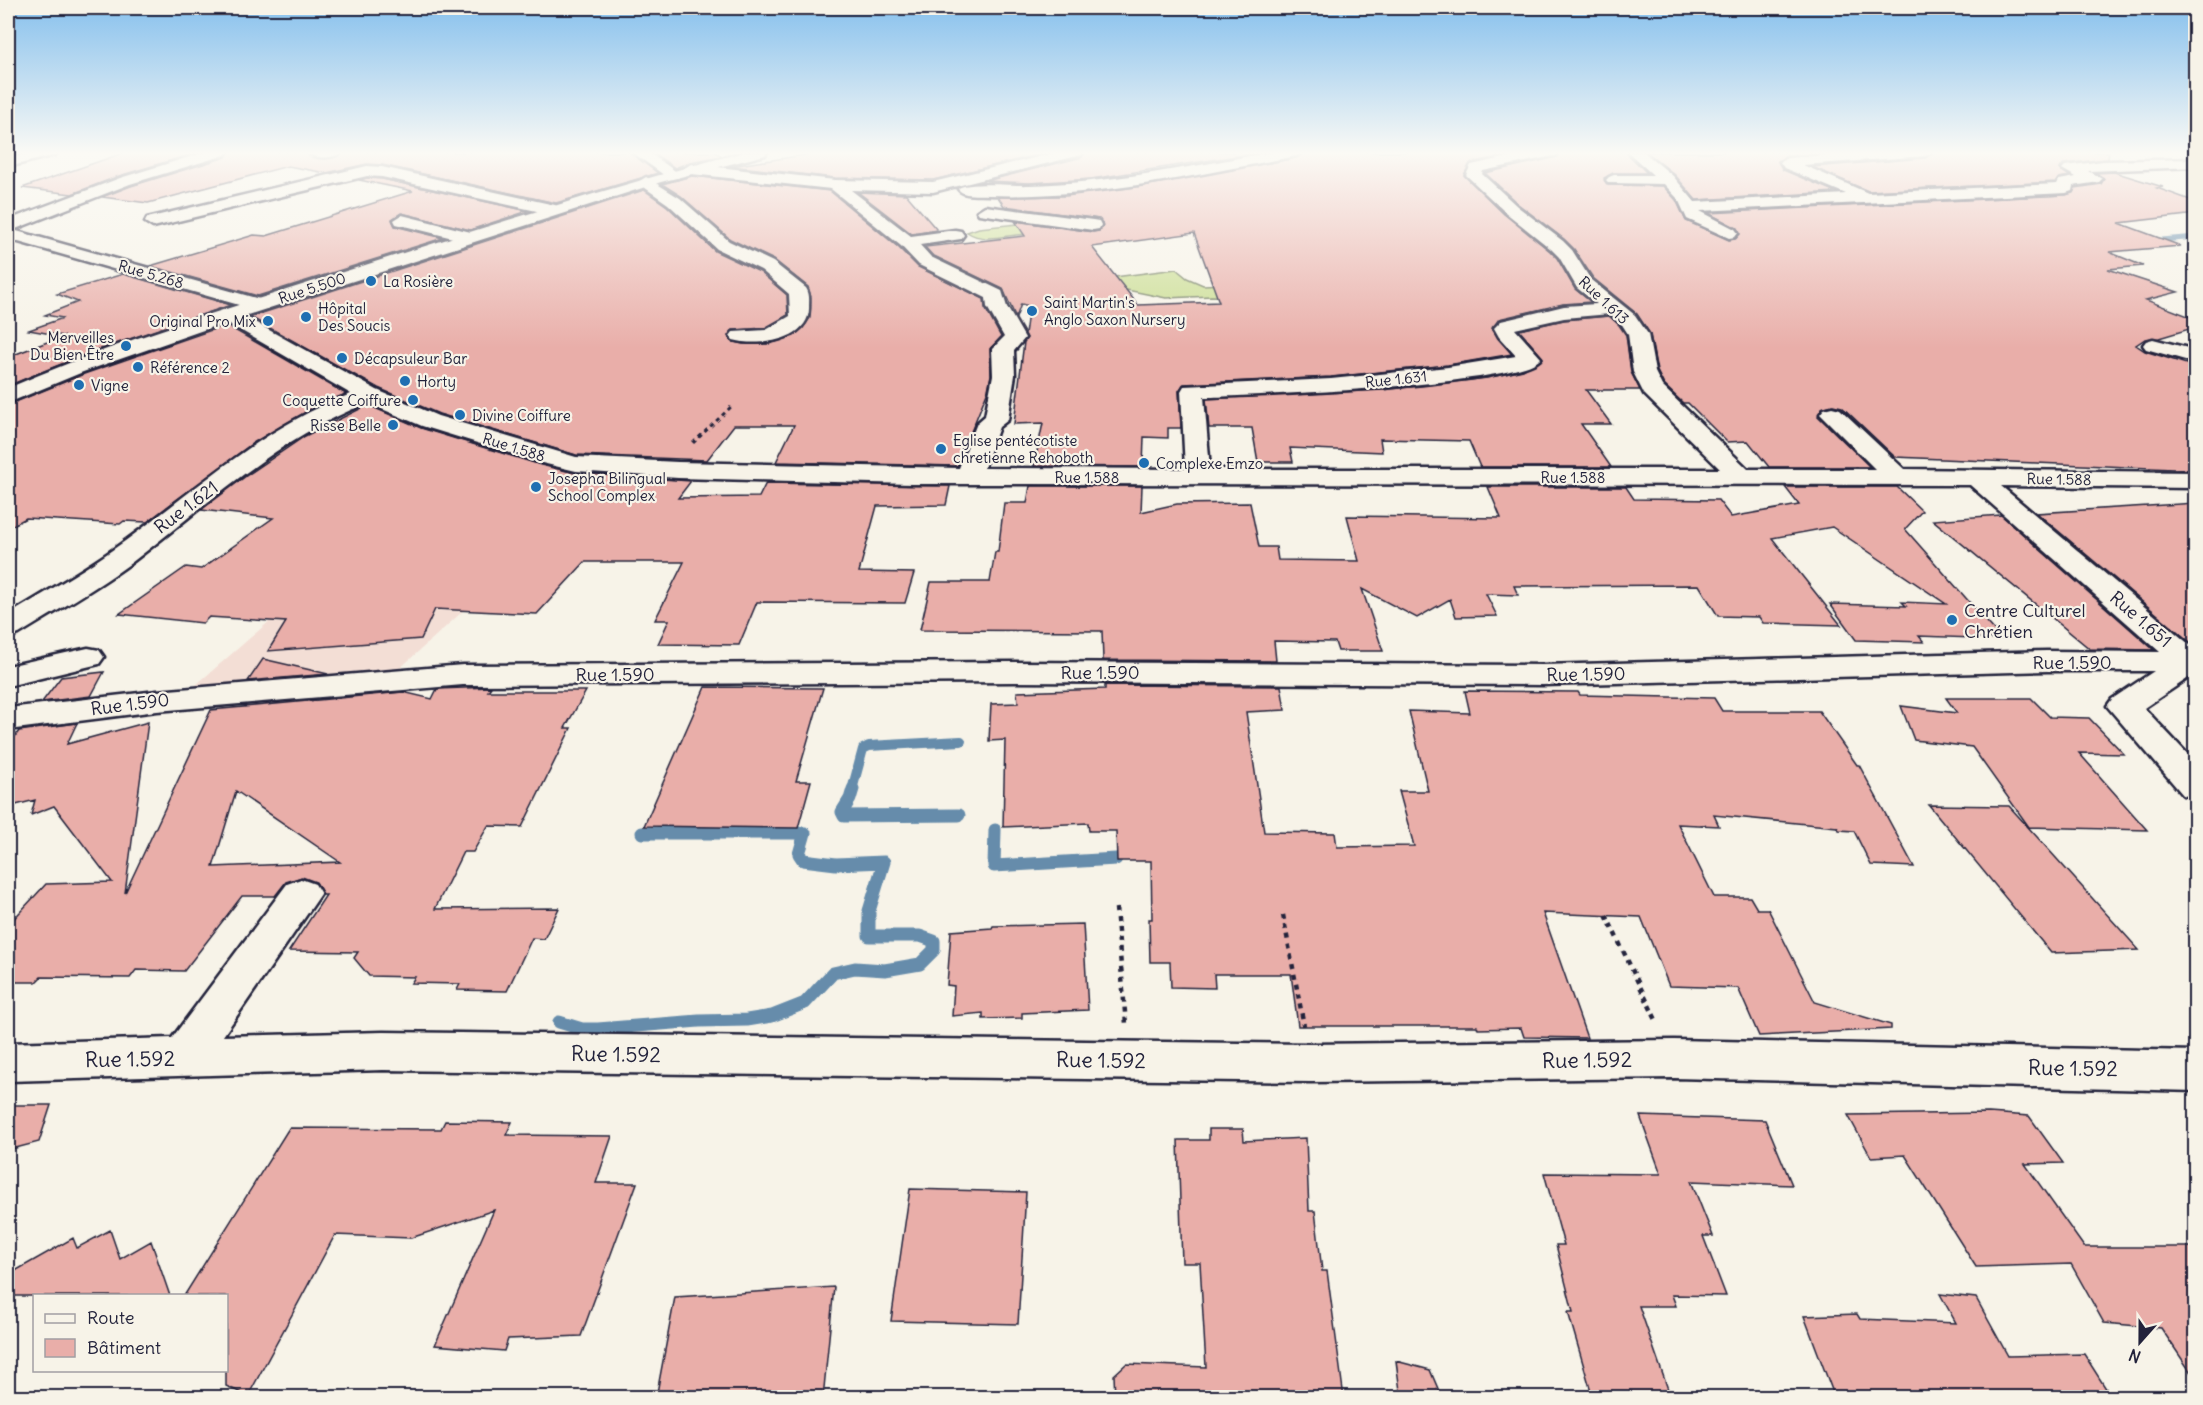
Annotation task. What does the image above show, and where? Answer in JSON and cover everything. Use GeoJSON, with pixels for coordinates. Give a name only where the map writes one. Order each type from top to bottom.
{"type":"FeatureCollection","features":[{"type":"Feature","properties":{"kind":"street"},"geometry":{"type":"LineString","coordinates":[[8,226],[30,218]]}},
{"type":"Feature","properties":{"kind":"street"},"geometry":{"type":"LineString","coordinates":[[153,222],[172,218]]}},
{"type":"Feature","properties":{"kind":"street","name":"Rue 5.500"},"geometry":{"type":"LineString","coordinates":[[8,396],[75,367],[531,218]]}},
{"type":"Feature","properties":{"kind":"street"},"geometry":{"type":"LineString","coordinates":[[692,218],[723,246],[767,266],[799,292],[800,318],[781,333],[762,339],[740,336]]}},
{"type":"Feature","properties":{"kind":"street"},"geometry":{"type":"LineString","coordinates":[[876,218],[907,242],[924,261],[995,295],[997,307],[1015,338],[1003,349],[1004,375],[996,420],[989,423],[969,476]]}},
{"type":"Feature","properties":{"kind":"street"},"geometry":{"type":"LineString","coordinates":[[1036,218],[1092,225]]}},
{"type":"Feature","properties":{"kind":"street","name":"Rue 1.613"},"geometry":{"type":"LineString","coordinates":[[1522,218],[1566,254],[1584,284],[1628,319],[1638,334],[1644,372],[1652,389],[1742,477]]}},
{"type":"Feature","properties":{"kind":"street"},"geometry":{"type":"LineString","coordinates":[[1700,218],[1729,233]]}},
{"type":"Feature","properties":{"kind":"street"},"geometry":{"type":"LineString","coordinates":[[402,220],[469,237]]}},
{"type":"Feature","properties":{"kind":"street","name":"Rue 5.268"},"geometry":{"type":"LineString","coordinates":[[8,234],[260,305]]}},
{"type":"Feature","properties":{"kind":"street"},"geometry":{"type":"LineString","coordinates":[[907,242],[956,235]]}},
{"type":"Feature","properties":{"kind":"street","name":"Rue 1.631"},"geometry":{"type":"LineString","coordinates":[[1198,477],[1192,391],[1330,386],[1448,374],[1517,363],[1530,358],[1506,333],[1504,328],[1508,325],[1564,312],[1616,308]]}},
{"type":"Feature","properties":{"kind":"street","name":"Rue 1.588"},"geometry":{"type":"LineString","coordinates":[[228,315],[369,395],[430,421],[542,456],[576,464],[678,470],[969,476],[1897,477],[2196,480]]}},
{"type":"Feature","properties":{"kind":"street"},"geometry":{"type":"LineString","coordinates":[[2153,345],[2191,353]]}},
{"type":"Feature","properties":{"kind":"street"},"geometry":{"type":"LineString","coordinates":[[8,385],[75,367]]}},
{"type":"Feature","properties":{"kind":"street","name":"Rue 1.621"},"geometry":{"type":"LineString","coordinates":[[8,628],[118,559],[252,456],[293,429],[328,410],[369,395]]}},
{"type":"Feature","properties":{"kind":"street"},"geometry":{"type":"LineString","coordinates":[[1832,414],[1897,477]]}},
{"type":"Feature","properties":{"kind":"street","name":"Rue 1.651"},"geometry":{"type":"LineString","coordinates":[[1977,478],[2193,662],[2124,706],[2196,786]]}},
{"type":"Feature","properties":{"kind":"street"},"geometry":{"type":"LineString","coordinates":[[8,676],[88,657]]}},
{"type":"Feature","properties":{"kind":"street","name":"Rue 1.590"},"geometry":{"type":"LineString","coordinates":[[8,719],[157,701],[463,675],[1026,672],[1543,675],[2047,661],[2193,662]]}},
{"type":"Feature","properties":{"kind":"street"},"geometry":{"type":"LineString","coordinates":[[183,1058],[301,894]]}},
{"type":"Feature","properties":{"kind":"street","name":"Rue 1.592"},"geometry":{"type":"LineString","coordinates":[[8,1062],[384,1051],[1311,1063],[1674,1059],[2196,1071]]}},
{"type":"Feature","properties":{"kind":"path"},"geometry":{"type":"LineString","coordinates":[[678,470],[696,439],[732,406]]}},
{"type":"Feature","properties":{"kind":"path"},"geometry":{"type":"LineString","coordinates":[[1116,908],[1130,1060]]}},
{"type":"Feature","properties":{"kind":"path"},"geometry":{"type":"LineString","coordinates":[[1283,915],[1311,1063]]}},
{"type":"Feature","properties":{"kind":"path"},"geometry":{"type":"LineString","coordinates":[[1606,915],[1674,1059]]}},
{"type":"Feature","properties":{"kind":"shaded area"},"geometry":{"type":"Polygon","coordinates":[[[302,593],[483,593],[388,679],[190,690],[302,593]]]}},
{"type":"Feature","properties":{"kind":"green space"},"geometry":{"type":"Polygon","coordinates":[[[1025,218],[1075,226],[1087,232],[1025,234],[991,238],[979,237],[967,232],[979,228],[1027,223],[1025,218]]]}},
{"type":"Feature","properties":{"kind":"green space"},"geometry":{"type":"Polygon","coordinates":[[[1176,269],[1187,278],[1203,285],[1227,284],[1249,298],[1212,296],[1166,298],[1112,287],[1115,277],[1176,269]]]}},
{"type":"Feature","properties":{"kind":"building"},"geometry":{"type":"Polygon","coordinates":[[[326,218],[394,218],[392,219],[395,226],[443,238],[258,296],[150,266],[254,235],[266,236],[326,218]]]}},
{"type":"Feature","properties":{"kind":"building"},"geometry":{"type":"Polygon","coordinates":[[[420,218],[508,218],[470,230],[420,218]]]}},
{"type":"Feature","properties":{"kind":"building"},"geometry":{"type":"Polygon","coordinates":[[[558,218],[679,218],[715,251],[760,272],[787,295],[788,315],[765,328],[733,330],[728,336],[731,341],[743,344],[769,344],[794,336],[810,318],[811,297],[808,287],[774,260],[730,239],[706,218],[862,218],[918,267],[984,299],[985,308],[1001,337],[990,349],[991,375],[988,390],[957,466],[776,462],[794,425],[734,425],[707,460],[576,455],[439,414],[378,388],[250,317],[558,218]]]}},
{"type":"Feature","properties":{"kind":"building"},"geometry":{"type":"Polygon","coordinates":[[[891,218],[926,218],[937,230],[912,234],[891,218]]]}},
{"type":"Feature","properties":{"kind":"building"},"geometry":{"type":"Polygon","coordinates":[[[1089,218],[1508,218],[1557,258],[1575,289],[1591,302],[1563,304],[1499,319],[1492,329],[1512,354],[1448,365],[1331,377],[1184,384],[1179,391],[1181,428],[1168,428],[1168,438],[1144,437],[1143,467],[1034,466],[1043,423],[1014,424],[1024,342],[1027,338],[1025,334],[1029,306],[1021,304],[1016,318],[1003,289],[932,255],[925,247],[1025,236],[1015,221],[1093,232],[1099,231],[1103,226],[1099,219],[1089,218]],[[1194,233],[1092,247],[1138,305],[1219,302],[1194,233]]]}},
{"type":"Feature","properties":{"kind":"building"},"geometry":{"type":"Polygon","coordinates":[[[1536,218],[1684,218],[1686,221],[1729,240],[1735,239],[1740,234],[1737,228],[1717,218],[2165,218],[2119,223],[2181,246],[2109,252],[2143,266],[2108,269],[2178,292],[2146,300],[2196,319],[2196,327],[2159,338],[2145,339],[2136,345],[2145,351],[2196,367],[2196,470],[1895,457],[1842,407],[1833,405],[1822,408],[1818,416],[1870,467],[1769,467],[1748,441],[1727,442],[1688,403],[1683,403],[1664,385],[1657,371],[1650,334],[1637,314],[1593,278],[1574,249],[1536,218]]]}},
{"type":"Feature","properties":{"kind":"building"},"geometry":{"type":"Polygon","coordinates":[[[123,274],[231,305],[89,353],[8,386],[8,357],[63,336],[29,330],[63,318],[45,315],[78,302],[57,294],[123,274]]]}},
{"type":"Feature","properties":{"kind":"building"},"geometry":{"type":"Polygon","coordinates":[[[1609,316],[1626,335],[1631,372],[1640,390],[1586,390],[1611,424],[1581,424],[1611,467],[1480,467],[1469,441],[1380,439],[1382,452],[1290,448],[1293,462],[1258,462],[1252,428],[1209,428],[1206,399],[1383,390],[1487,378],[1523,370],[1543,358],[1519,330],[1564,320],[1609,316]]]}},
{"type":"Feature","properties":{"kind":"building"},"geometry":{"type":"Polygon","coordinates":[[[226,325],[346,394],[316,406],[253,443],[147,522],[124,521],[120,524],[26,518],[8,528],[8,405],[84,374],[226,325]]]}},
{"type":"Feature","properties":{"kind":"building"},"geometry":{"type":"Polygon","coordinates":[[[368,405],[421,428],[541,465],[575,473],[691,481],[678,498],[759,497],[766,483],[950,486],[946,505],[877,506],[859,572],[914,573],[905,603],[757,602],[739,645],[658,644],[669,620],[655,620],[684,562],[585,562],[537,614],[435,609],[421,639],[268,651],[286,622],[209,617],[203,623],[119,614],[186,567],[201,569],[273,518],[201,510],[305,436],[368,405]]]}},
{"type":"Feature","properties":{"kind":"building"},"geometry":{"type":"Polygon","coordinates":[[[1030,486],[1142,486],[1141,512],[1177,504],[1250,503],[1259,547],[1276,547],[1278,560],[1359,561],[1347,516],[1501,518],[1488,487],[1626,487],[1634,499],[1718,500],[1731,517],[1799,505],[1785,487],[1897,487],[1922,511],[1905,529],[2002,639],[1919,636],[1924,642],[1856,640],[1830,604],[1906,606],[1902,602],[1946,604],[1832,527],[1772,538],[1841,625],[1763,623],[1759,617],[1718,616],[1699,585],[1514,586],[1518,595],[1486,594],[1497,616],[1456,617],[1450,599],[1417,618],[1362,589],[1383,651],[1338,651],[1335,642],[1274,641],[1276,661],[1103,660],[1102,631],[920,630],[931,582],[990,582],[995,552],[998,552],[1004,503],[1027,503],[1030,486]]]}},
{"type":"Feature","properties":{"kind":"building"},"geometry":{"type":"Polygon","coordinates":[[[2196,503],[2196,647],[2037,513],[2196,503]]]}},
{"type":"Feature","properties":{"kind":"building"},"geometry":{"type":"Polygon","coordinates":[[[2001,515],[2154,650],[2090,649],[1933,520],[2001,515]]]}},
{"type":"Feature","properties":{"kind":"building"},"geometry":{"type":"Polygon","coordinates":[[[263,659],[328,674],[248,681],[263,659]]]}},
{"type":"Feature","properties":{"kind":"building"},"geometry":{"type":"Polygon","coordinates":[[[104,672],[91,696],[42,702],[61,677],[104,672]]]}},
{"type":"Feature","properties":{"kind":"building"},"geometry":{"type":"Polygon","coordinates":[[[1105,685],[1281,686],[1285,710],[1246,712],[1264,832],[1335,833],[1337,847],[1414,846],[1399,791],[1428,791],[1409,711],[1470,713],[1465,691],[1578,692],[1580,695],[1714,698],[1722,711],[1819,711],[1859,765],[1914,867],[1871,865],[1854,831],[1839,830],[1837,827],[1714,815],[1719,826],[1678,824],[1714,897],[1750,897],[1757,909],[1768,909],[1815,1002],[1891,1025],[1891,1029],[1759,1036],[1738,988],[1669,986],[1641,917],[1543,913],[1587,1038],[1524,1037],[1521,1028],[1478,1029],[1477,1026],[1298,1026],[1291,974],[1214,974],[1215,988],[1171,987],[1170,962],[1150,962],[1151,861],[1117,861],[1116,831],[1089,831],[1088,823],[1003,827],[1005,740],[989,741],[991,704],[1018,703],[1017,692],[1105,689],[1105,685]]]}},
{"type":"Feature","properties":{"kind":"building"},"geometry":{"type":"Polygon","coordinates":[[[491,687],[488,691],[586,691],[565,728],[571,728],[522,827],[488,826],[473,852],[463,852],[435,909],[559,908],[544,939],[532,938],[507,991],[457,990],[460,984],[411,983],[415,977],[369,976],[354,958],[358,952],[289,951],[326,895],[323,895],[316,882],[302,877],[286,882],[275,896],[242,896],[184,971],[136,970],[130,978],[41,977],[36,982],[8,982],[8,925],[46,884],[112,882],[54,806],[31,815],[35,800],[8,807],[8,746],[19,731],[77,723],[67,744],[148,722],[125,893],[211,710],[403,692],[432,699],[437,689],[491,687]],[[236,791],[213,867],[340,862],[236,791]]]}},
{"type":"Feature","properties":{"kind":"building"},"geometry":{"type":"Polygon","coordinates":[[[705,687],[823,688],[796,781],[811,781],[798,828],[644,826],[705,687]]]}},
{"type":"Feature","properties":{"kind":"building"},"geometry":{"type":"Polygon","coordinates":[[[1946,698],[2031,698],[2050,717],[2089,718],[2124,754],[2079,753],[2147,830],[2029,827],[1972,747],[1914,740],[1901,706],[1957,713],[1946,698]]]}},
{"type":"Feature","properties":{"kind":"building"},"geometry":{"type":"Polygon","coordinates":[[[1929,805],[2009,806],[2139,950],[2051,953],[1929,805]]]}},
{"type":"Feature","properties":{"kind":"building"},"geometry":{"type":"Polygon","coordinates":[[[1083,924],[1088,1010],[1022,1013],[1022,1018],[983,1019],[983,1013],[952,1016],[954,986],[947,985],[951,931],[992,928],[993,926],[1083,924]]]}},
{"type":"Feature","properties":{"kind":"building"},"geometry":{"type":"Polygon","coordinates":[[[8,1105],[51,1105],[39,1142],[8,1150],[8,1105]]]}},
{"type":"Feature","properties":{"kind":"building"},"geometry":{"type":"Polygon","coordinates":[[[1989,1113],[2029,1116],[2063,1163],[2025,1164],[2084,1247],[2196,1247],[2196,1380],[2161,1328],[2104,1323],[2071,1264],[1976,1267],[1905,1155],[1871,1157],[1848,1115],[1989,1113]]]}},
{"type":"Feature","properties":{"kind":"building"},"geometry":{"type":"Polygon","coordinates":[[[1640,1116],[1765,1120],[1792,1185],[1691,1181],[1713,1236],[1703,1236],[1726,1296],[1672,1295],[1676,1306],[1639,1306],[1671,1398],[1593,1398],[1568,1312],[1573,1312],[1556,1245],[1564,1245],[1544,1173],[1661,1174],[1640,1116]]]}},
{"type":"Feature","properties":{"kind":"building"},"geometry":{"type":"Polygon","coordinates":[[[445,1121],[512,1122],[506,1135],[612,1136],[596,1183],[637,1183],[581,1336],[508,1339],[504,1351],[435,1345],[494,1210],[411,1238],[335,1235],[248,1396],[226,1386],[228,1294],[185,1294],[289,1128],[441,1129],[445,1121]]]}},
{"type":"Feature","properties":{"kind":"building"},"geometry":{"type":"Polygon","coordinates":[[[1209,1129],[1243,1129],[1244,1141],[1306,1138],[1309,1211],[1315,1211],[1322,1271],[1327,1271],[1344,1398],[1115,1398],[1114,1375],[1126,1364],[1206,1367],[1200,1263],[1182,1263],[1178,1140],[1209,1140],[1209,1129]]]}},
{"type":"Feature","properties":{"kind":"building"},"geometry":{"type":"Polygon","coordinates":[[[910,1189],[1026,1192],[1018,1324],[891,1321],[910,1189]]]}},
{"type":"Feature","properties":{"kind":"building"},"geometry":{"type":"Polygon","coordinates":[[[110,1230],[120,1259],[151,1241],[169,1294],[8,1296],[8,1275],[73,1238],[77,1248],[110,1230]]]}},
{"type":"Feature","properties":{"kind":"building"},"geometry":{"type":"Polygon","coordinates":[[[834,1287],[823,1398],[656,1398],[675,1297],[834,1287]]]}},
{"type":"Feature","properties":{"kind":"building"},"geometry":{"type":"Polygon","coordinates":[[[1940,1294],[1976,1298],[2008,1356],[2084,1354],[2112,1398],[1835,1398],[1804,1316],[1857,1314],[1860,1319],[1956,1323],[1940,1294]]]}},
{"type":"Feature","properties":{"kind":"building"},"geometry":{"type":"Polygon","coordinates":[[[1396,1361],[1430,1370],[1442,1398],[1401,1398],[1396,1361]]]}},
{"type":"Feature","properties":{"kind":"waterway"},"geometry":{"type":"LineString","coordinates":[[2150,241],[2196,237]]}},
{"type":"Feature","properties":{"kind":"waterway"},"geometry":{"type":"LineString","coordinates":[[852,790],[863,749],[869,746],[961,741]]}},
{"type":"Feature","properties":{"kind":"waterway"},"geometry":{"type":"LineString","coordinates":[[853,789],[842,812],[844,816],[959,815]]}},
{"type":"Feature","properties":{"kind":"waterway"},"geometry":{"type":"LineString","coordinates":[[995,830],[994,866],[1116,859]]}},
{"type":"Feature","properties":{"kind":"waterway"},"geometry":{"type":"LineString","coordinates":[[559,1022],[582,1029],[598,1029],[699,1021],[747,1020],[772,1016],[805,1003],[833,973],[855,968],[885,970],[920,964],[934,950],[934,941],[920,936],[869,936],[869,911],[884,862],[836,864],[803,860],[799,854],[805,833],[642,833]]}},
{"type":"Feature","properties":{"kind":"place","name":"La Rosière"},"geometry":{"type":"Point","coordinates":[371,281]}},
{"type":"Feature","properties":{"kind":"place","name":"Saint Martin's Anglo Saxon Nursery"},"geometry":{"type":"Point","coordinates":[1032,311]}},
{"type":"Feature","properties":{"kind":"place","name":"Hôpital Des Soucis"},"geometry":{"type":"Point","coordinates":[306,317]}},
{"type":"Feature","properties":{"kind":"place","name":"Original Pro Mix"},"geometry":{"type":"Point","coordinates":[268,321]}},
{"type":"Feature","properties":{"kind":"place","name":"Merveilles Du Bien Être"},"geometry":{"type":"Point","coordinates":[126,346]}},
{"type":"Feature","properties":{"kind":"place","name":"Décapsuleur Bar"},"geometry":{"type":"Point","coordinates":[342,358]}},
{"type":"Feature","properties":{"kind":"place","name":"Référence 2"},"geometry":{"type":"Point","coordinates":[138,367]}},
{"type":"Feature","properties":{"kind":"place","name":"Horty"},"geometry":{"type":"Point","coordinates":[405,381]}},
{"type":"Feature","properties":{"kind":"place","name":"Vigne"},"geometry":{"type":"Point","coordinates":[79,385]}},
{"type":"Feature","properties":{"kind":"place","name":"Coquette Coiffure"},"geometry":{"type":"Point","coordinates":[413,400]}},
{"type":"Feature","properties":{"kind":"place","name":"Divine Coiffure"},"geometry":{"type":"Point","coordinates":[460,415]}},
{"type":"Feature","properties":{"kind":"place","name":"Risse Belle"},"geometry":{"type":"Point","coordinates":[393,425]}},
{"type":"Feature","properties":{"kind":"place","name":"Eglise pentécotiste chretienne Rehoboth"},"geometry":{"type":"Point","coordinates":[941,449]}},
{"type":"Feature","properties":{"kind":"place","name":"Complexe Emzo"},"geometry":{"type":"Point","coordinates":[1144,463]}},
{"type":"Feature","properties":{"kind":"place","name":"Josepha Bilingual School Complex"},"geometry":{"type":"Point","coordinates":[536,487]}},
{"type":"Feature","properties":{"kind":"place","name":"Centre Culturel Chrétien"},"geometry":{"type":"Point","coordinates":[1952,620]}}]}
